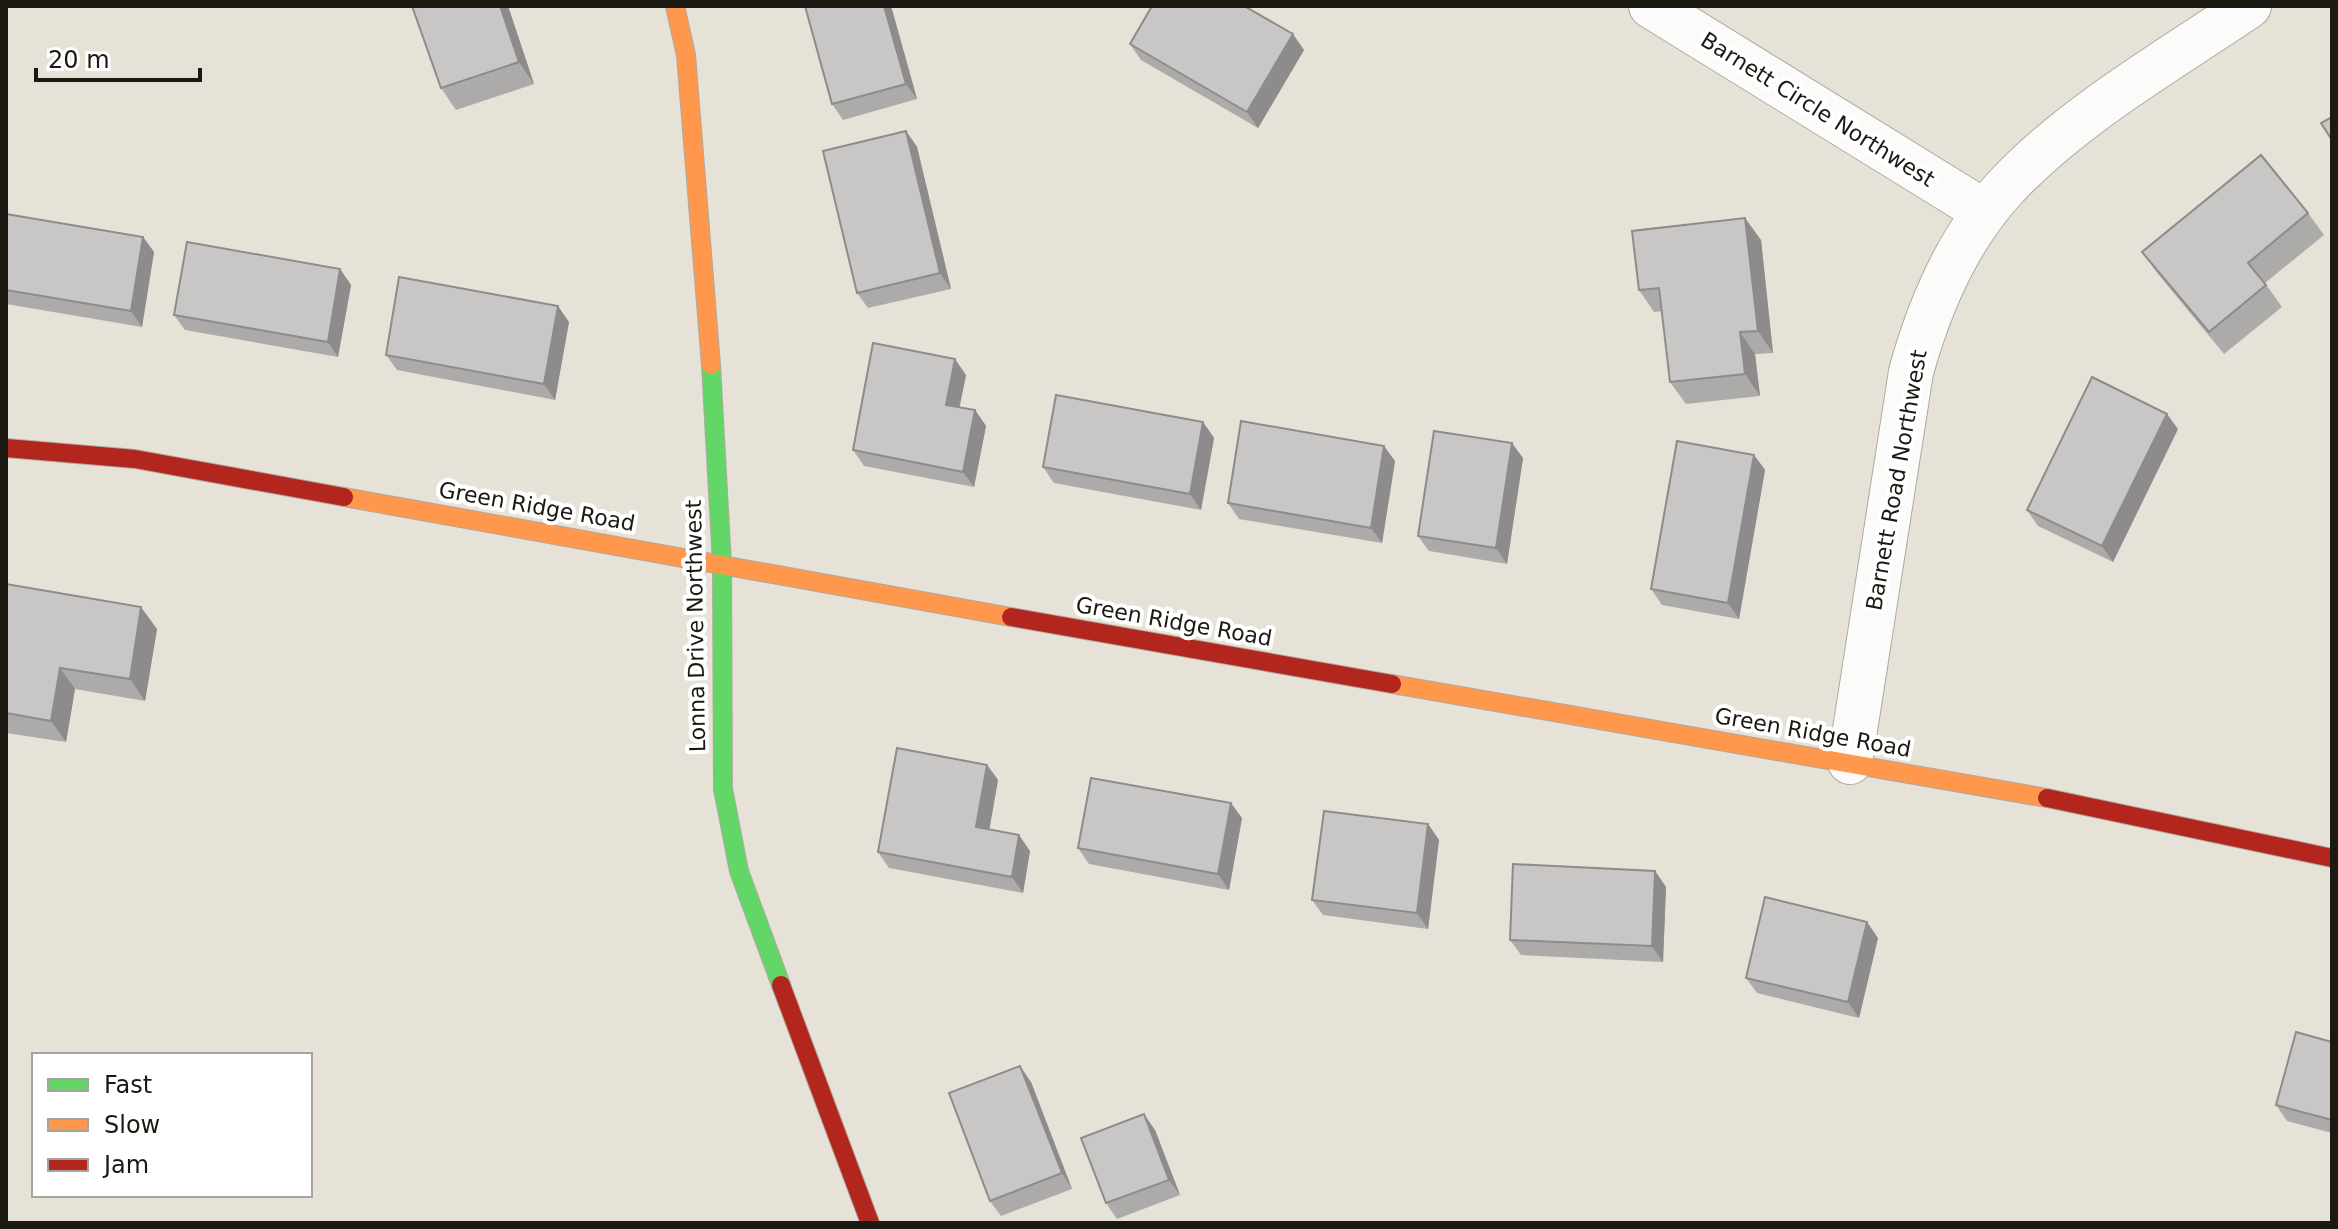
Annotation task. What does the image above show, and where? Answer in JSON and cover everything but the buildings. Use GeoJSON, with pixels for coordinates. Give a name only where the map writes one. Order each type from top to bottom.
{"type":"FeatureCollection","features":[{"type":"Feature","properties":{"kind":"street","name":"Lonna Drive Northwest"},"geometry":{"type":"LineString","coordinates":[[675,6],[686,55],[709,329],[722,564],[723,789],[739,871],[870,1223]]}},
{"type":"Feature","properties":{"kind":"street","name":"Barnett Circle Northwest"},"geometry":{"type":"LineString","coordinates":[[1651,6],[1985,212]]}},
{"type":"Feature","properties":{"kind":"street","name":"Barnett Road Northwest"},"geometry":{"type":"LineString","coordinates":[[1850,762],[1911,372],[1946,275],[1985,212],[2057,137],[2249,6]]}},
{"type":"Feature","properties":{"kind":"street","name":"Green Ridge Road"},"geometry":{"type":"LineString","coordinates":[[6,448],[135,459],[1061,626],[2038,796],[2332,858]]}},
{"type":"Feature","properties":{"kind":"traffic: fast"},"geometry":{"type":"LineString","coordinates":[[711,365],[722,564],[723,789],[739,871],[781,985]]}},
{"type":"Feature","properties":{"kind":"traffic: slow"},"geometry":{"type":"LineString","coordinates":[[675,6],[686,55],[711,365]]}},
{"type":"Feature","properties":{"kind":"traffic: slow"},"geometry":{"type":"LineString","coordinates":[[344,497],[1011,617]]}},
{"type":"Feature","properties":{"kind":"traffic: slow"},"geometry":{"type":"LineString","coordinates":[[1392,684],[2047,798]]}},
{"type":"Feature","properties":{"kind":"traffic: jam"},"geometry":{"type":"LineString","coordinates":[[6,448],[135,459],[344,497]]}},
{"type":"Feature","properties":{"kind":"traffic: jam"},"geometry":{"type":"LineString","coordinates":[[1011,617],[1392,684]]}},
{"type":"Feature","properties":{"kind":"traffic: jam"},"geometry":{"type":"LineString","coordinates":[[2047,798],[2332,858]]}},
{"type":"Feature","properties":{"kind":"traffic: jam"},"geometry":{"type":"LineString","coordinates":[[781,985],[870,1223]]}}]}
